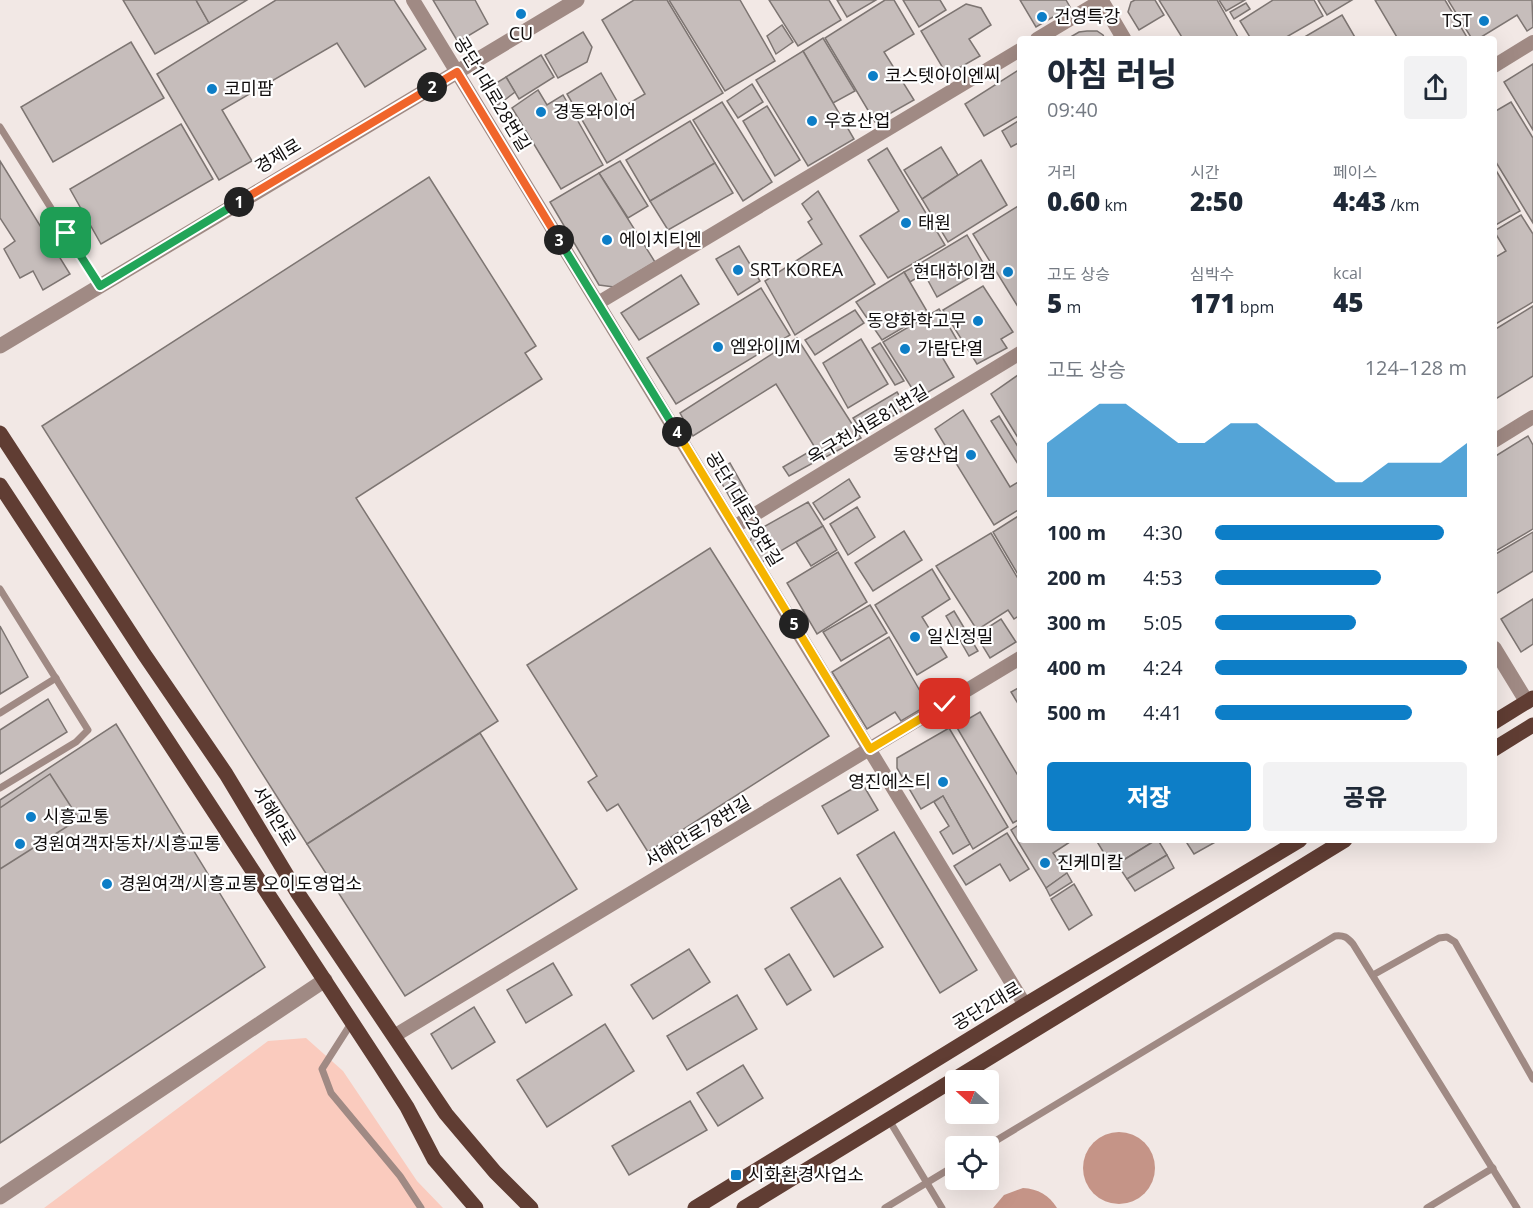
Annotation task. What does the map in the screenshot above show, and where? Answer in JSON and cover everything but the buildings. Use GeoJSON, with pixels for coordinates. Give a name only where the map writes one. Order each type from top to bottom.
{"type":"FeatureCollection","features":[{"type":"Feature","properties":{"kind":"main road","name":"서해안로"},"geometry":{"type":"LineString","coordinates":[[0,433],[225,774],[297,892],[446,1114],[495,1172],[531,1208]]}},
{"type":"Feature","properties":{"kind":"main road"},"geometry":{"type":"LineString","coordinates":[[0,485],[407,1107],[434,1159],[476,1208]]}},
{"type":"Feature","properties":{"kind":"main road"},"geometry":{"type":"LineString","coordinates":[[1497,721],[1531,704]]}},
{"type":"Feature","properties":{"kind":"main road"},"geometry":{"type":"LineString","coordinates":[[1497,747],[1533,725]]}},
{"type":"Feature","properties":{"kind":"main road","name":"공단2대로"},"geometry":{"type":"LineString","coordinates":[[695,1208],[1025,1005],[1295,843]]}},
{"type":"Feature","properties":{"kind":"main road"},"geometry":{"type":"LineString","coordinates":[[744,1208],[1340,843]]}},
{"type":"Feature","properties":{"kind":"main road"},"geometry":{"type":"LineString","coordinates":[[1025,1005],[1039,1027]]}},
{"type":"Feature","properties":{"kind":"street","name":"공단1대로28번길"},"geometry":{"type":"LineString","coordinates":[[413,0],[1025,1005]]}},
{"type":"Feature","properties":{"kind":"street","name":"경제로"},"geometry":{"type":"LineString","coordinates":[[0,346],[577,0]]}},
{"type":"Feature","properties":{"kind":"street"},"geometry":{"type":"LineString","coordinates":[[1043,36],[1101,0],[1122,36]]}},
{"type":"Feature","properties":{"kind":"street"},"geometry":{"type":"LineString","coordinates":[[1497,64],[1533,42]]}},
{"type":"Feature","properties":{"kind":"street"},"geometry":{"type":"LineString","coordinates":[[598,303],[1017,52]]}},
{"type":"Feature","properties":{"kind":"street","name":"옥구천서로81번길"},"geometry":{"type":"LineString","coordinates":[[734,527],[1017,355]]}},
{"type":"Feature","properties":{"kind":"street"},"geometry":{"type":"LineString","coordinates":[[1497,439],[1533,417]]}},
{"type":"Feature","properties":{"kind":"street"},"geometry":{"type":"LineString","coordinates":[[1497,653],[1531,704]]}},
{"type":"Feature","properties":{"kind":"street","name":"서해안로78번길"},"geometry":{"type":"LineString","coordinates":[[394,1036],[1017,660]]}},
{"type":"Feature","properties":{"kind":"street"},"geometry":{"type":"LineString","coordinates":[[0,1197],[325,980]]}},
{"type":"Feature","properties":{"kind":"lane"},"geometry":{"type":"LineString","coordinates":[[0,127],[100,286]]}},
{"type":"Feature","properties":{"kind":"lane"},"geometry":{"type":"LineString","coordinates":[[0,589],[88,730],[76,742],[0,788]]}},
{"type":"Feature","properties":{"kind":"lane"},"geometry":{"type":"LineString","coordinates":[[0,713],[56,678]]}},
{"type":"Feature","properties":{"kind":"lane"},"geometry":{"type":"LineString","coordinates":[[999,1139],[1335,936],[1342,935],[1348,938],[1373,975],[1517,1208]]}},
{"type":"Feature","properties":{"kind":"lane"},"geometry":{"type":"LineString","coordinates":[[1373,975],[1439,938],[1447,938],[1455,942],[1533,1079]]}},
{"type":"Feature","properties":{"kind":"lane"},"geometry":{"type":"LineString","coordinates":[[352,1022],[322,1069],[331,1093],[400,1176],[422,1208]]}},
{"type":"Feature","properties":{"kind":"lane"},"geometry":{"type":"LineString","coordinates":[[889,1119],[942,1208]]}},
{"type":"Feature","properties":{"kind":"lane"},"geometry":{"type":"LineString","coordinates":[[1427,1208],[1493,1168]]}},
{"type":"Feature","properties":{"kind":"lane"},"geometry":{"type":"LineString","coordinates":[[888,1207],[945,1172]]}},
{"type":"Feature","properties":{"kind":"shaded area"},"geometry":{"type":"Polygon","coordinates":[[[306,1038],[343,1071],[417,1181],[443,1208],[44,1208],[268,1041],[306,1038]]]}},
{"type":"Feature","properties":{"kind":"shaded area"},"geometry":{"type":"Polygon","coordinates":[[[1119,1132],[1139,1138],[1149,1148],[1155,1168],[1149,1188],[1139,1198],[1119,1204],[1099,1198],[1089,1188],[1083,1168],[1089,1148],[1099,1138],[1119,1132]]]}},
{"type":"Feature","properties":{"kind":"shaded area"},"geometry":{"type":"Polygon","coordinates":[[[1023,1188],[1043,1194],[1057,1208],[993,1208],[1004,1195],[1023,1188]]]}},
{"type":"Feature","properties":{"kind":"place","name":"CU"},"geometry":{"type":"Point","coordinates":[521,14]}},
{"type":"Feature","properties":{"kind":"place","name":"건영특강"},"geometry":{"type":"Point","coordinates":[1042,17]}},
{"type":"Feature","properties":{"kind":"place","name":"TST"},"geometry":{"type":"Point","coordinates":[1484,21]}},
{"type":"Feature","properties":{"kind":"place","name":"코스텟아이엔씨"},"geometry":{"type":"Point","coordinates":[873,76]}},
{"type":"Feature","properties":{"kind":"place","name":"코미팜"},"geometry":{"type":"Point","coordinates":[212,89]}},
{"type":"Feature","properties":{"kind":"place","name":"경동와이어"},"geometry":{"type":"Point","coordinates":[541,112]}},
{"type":"Feature","properties":{"kind":"place","name":"우호산업"},"geometry":{"type":"Point","coordinates":[812,121]}},
{"type":"Feature","properties":{"kind":"place","name":"태원"},"geometry":{"type":"Point","coordinates":[906,223]}},
{"type":"Feature","properties":{"kind":"place","name":"에이치티엔"},"geometry":{"type":"Point","coordinates":[607,240]}},
{"type":"Feature","properties":{"kind":"place","name":"SRT KOREA"},"geometry":{"type":"Point","coordinates":[738,270]}},
{"type":"Feature","properties":{"kind":"place","name":"현대하이캠"},"geometry":{"type":"Point","coordinates":[1008,272]}},
{"type":"Feature","properties":{"kind":"place","name":"동양화학고무"},"geometry":{"type":"Point","coordinates":[978,321]}},
{"type":"Feature","properties":{"kind":"place","name":"엠와이JM"},"geometry":{"type":"Point","coordinates":[718,347]}},
{"type":"Feature","properties":{"kind":"place","name":"가람단열"},"geometry":{"type":"Point","coordinates":[905,349]}},
{"type":"Feature","properties":{"kind":"place","name":"동양산업"},"geometry":{"type":"Point","coordinates":[971,455]}},
{"type":"Feature","properties":{"kind":"place","name":"일신정밀"},"geometry":{"type":"Point","coordinates":[915,637]}},
{"type":"Feature","properties":{"kind":"place","name":"영진에스티"},"geometry":{"type":"Point","coordinates":[943,782]}},
{"type":"Feature","properties":{"kind":"place","name":"시흥교통"},"geometry":{"type":"Point","coordinates":[31,817]}},
{"type":"Feature","properties":{"kind":"place","name":"경원여객자동차/시흥교통"},"geometry":{"type":"Point","coordinates":[20,844]}},
{"type":"Feature","properties":{"kind":"place","name":"진케미칼"},"geometry":{"type":"Point","coordinates":[1045,863]}},
{"type":"Feature","properties":{"kind":"place","name":"경원여객/시흥교통 오이도영업소"},"geometry":{"type":"Point","coordinates":[107,884]}},
{"type":"Feature","properties":{"kind":"place","name":"시화환경사업소"},"geometry":{"type":"Point","coordinates":[736,1175]}},
{"type":"Feature","properties":{"kind":"route"},"geometry":{"type":"LineString","coordinates":[[66,233],[100,286],[457,72],[870,749],[945,704]]}}]}
